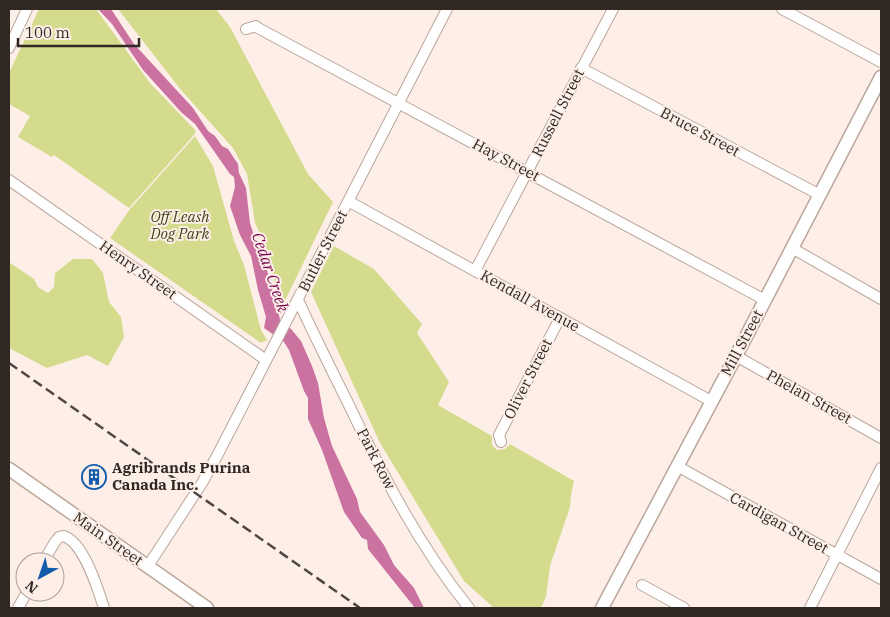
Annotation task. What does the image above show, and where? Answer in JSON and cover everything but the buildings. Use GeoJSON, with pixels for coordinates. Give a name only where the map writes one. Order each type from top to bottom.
{"type":"FeatureCollection","features":[{"type":"Feature","properties":{"kind":"main road","name":"Mill Street"},"geometry":{"type":"LineString","coordinates":[[602,608],[881,77]]}},
{"type":"Feature","properties":{"kind":"main road","name":"Main Street"},"geometry":{"type":"LineString","coordinates":[[9,469],[207,608]]}},
{"type":"Feature","properties":{"kind":"street"},"geometry":{"type":"LineString","coordinates":[[9,48],[27,9]]}},
{"type":"Feature","properties":{"kind":"street","name":"Butler Street"},"geometry":{"type":"LineString","coordinates":[[148,566],[206,476],[447,9]]}},
{"type":"Feature","properties":{"kind":"street","name":"Russell Street"},"geometry":{"type":"LineString","coordinates":[[475,271],[613,9]]}},
{"type":"Feature","properties":{"kind":"street"},"geometry":{"type":"LineString","coordinates":[[782,9],[881,62]]}},
{"type":"Feature","properties":{"kind":"street","name":"Hay Street"},"geometry":{"type":"LineString","coordinates":[[246,29],[256,26],[765,300]]}},
{"type":"Feature","properties":{"kind":"street","name":"Bruce Street"},"geometry":{"type":"LineString","coordinates":[[581,68],[820,195]]}},
{"type":"Feature","properties":{"kind":"street","name":"Henry Street"},"geometry":{"type":"LineString","coordinates":[[9,180],[266,360]]}},
{"type":"Feature","properties":{"kind":"street","name":"Kendall Avenue"},"geometry":{"type":"LineString","coordinates":[[348,202],[711,401]]}},
{"type":"Feature","properties":{"kind":"street"},"geometry":{"type":"LineString","coordinates":[[792,248],[881,299]]}},
{"type":"Feature","properties":{"kind":"street","name":"Park Row"},"geometry":{"type":"LineString","coordinates":[[298,300],[387,481],[424,543],[455,591],[469,608]]}},
{"type":"Feature","properties":{"kind":"street","name":"Oliver Street"},"geometry":{"type":"LineString","coordinates":[[501,442],[499,435],[560,318]]}},
{"type":"Feature","properties":{"kind":"street","name":"Phelan Street"},"geometry":{"type":"LineString","coordinates":[[736,356],[881,438]]}},
{"type":"Feature","properties":{"kind":"street","name":"Cardigan Street"},"geometry":{"type":"LineString","coordinates":[[677,466],[881,579]]}},
{"type":"Feature","properties":{"kind":"street"},"geometry":{"type":"LineString","coordinates":[[810,608],[881,468]]}},
{"type":"Feature","properties":{"kind":"street"},"geometry":{"type":"LineString","coordinates":[[49,552],[55,542],[62,536],[70,538],[81,554],[92,576],[104,608]]}},
{"type":"Feature","properties":{"kind":"street"},"geometry":{"type":"LineString","coordinates":[[642,585],[684,608]]}},
{"type":"Feature","properties":{"kind":"green space"},"geometry":{"type":"Polygon","coordinates":[[[39,9],[96,9],[150,83],[196,131],[129,208],[54,155],[52,157],[18,137],[30,116],[9,104],[9,73],[39,9]]]}},
{"type":"Feature","properties":{"kind":"green space"},"geometry":{"type":"Polygon","coordinates":[[[118,9],[216,9],[230,27],[308,174],[333,202],[280,311],[272,272],[255,223],[247,174],[233,148],[181,90],[118,9]]]}},
{"type":"Feature","properties":{"kind":"green space","name":"Off Leash Dog Park"},"geometry":{"type":"Polygon","coordinates":[[[195,136],[213,166],[234,241],[244,265],[261,330],[267,340],[261,343],[110,238],[130,209],[195,136]]]}},
{"type":"Feature","properties":{"kind":"green space"},"geometry":{"type":"Polygon","coordinates":[[[334,246],[374,269],[422,324],[417,333],[449,382],[438,405],[492,436],[492,445],[497,450],[505,449],[510,444],[574,481],[570,507],[550,566],[546,597],[541,608],[494,608],[464,581],[380,443],[311,292],[334,246]]]}},
{"type":"Feature","properties":{"kind":"green space"},"geometry":{"type":"Polygon","coordinates":[[[73,259],[92,259],[103,273],[109,302],[121,317],[124,337],[108,366],[87,355],[47,368],[9,348],[9,262],[34,279],[38,287],[48,293],[54,287],[55,273],[73,259]]]}},
{"type":"Feature","properties":{"kind":"shaded area","name":"Cedar Creek"},"geometry":{"type":"Polygon","coordinates":[[[98,9],[111,9],[134,44],[193,108],[208,131],[215,136],[222,146],[228,149],[238,164],[239,173],[246,188],[250,223],[265,263],[280,320],[301,341],[312,366],[318,383],[324,418],[332,446],[357,499],[360,512],[384,545],[394,565],[414,588],[424,608],[415,608],[368,549],[367,540],[362,538],[344,512],[322,450],[308,419],[308,398],[289,350],[284,342],[264,328],[266,317],[251,256],[240,235],[230,206],[235,187],[234,177],[195,124],[181,112],[143,70],[112,24],[98,9]]]}},
{"type":"Feature","properties":{"kind":"railway"},"geometry":{"type":"LineString","coordinates":[[9,363],[360,608]]}},
{"type":"Feature","properties":{"kind":"place","name":"Agribrands Purina Canada Inc."},"geometry":{"type":"Point","coordinates":[94,477]}}]}
